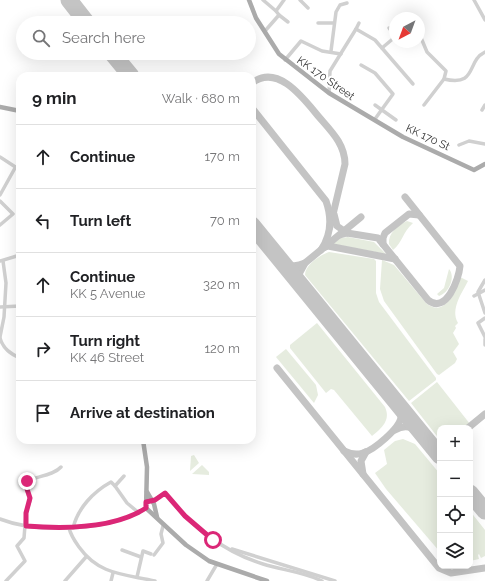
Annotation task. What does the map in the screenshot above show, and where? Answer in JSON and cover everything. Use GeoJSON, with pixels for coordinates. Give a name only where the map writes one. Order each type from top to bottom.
{"type":"FeatureCollection","features":[{"type":"Feature","properties":{"kind":"main road","name":"KK 170 Street"},"geometry":{"type":"LineString","coordinates":[[249,0],[255,16]]}},
{"type":"Feature","properties":{"kind":"main road","name":"KK 170 Street"},"geometry":{"type":"LineString","coordinates":[[256,18],[276,49],[285,60],[329,93],[375,119]]}},
{"type":"Feature","properties":{"kind":"main road"},"geometry":{"type":"LineString","coordinates":[[0,107],[16,110]]}},
{"type":"Feature","properties":{"kind":"main road","name":"KK 170 St"},"geometry":{"type":"LineString","coordinates":[[375,119],[403,137],[474,170],[485,164]]}},
{"type":"Feature","properties":{"kind":"main road"},"geometry":{"type":"LineString","coordinates":[[143,444],[147,492],[146,507],[158,521],[193,551],[217,564],[255,579],[267,581]]}},
{"type":"Feature","properties":{"kind":"main road"},"geometry":{"type":"LineString","coordinates":[[147,492],[154,506],[158,521]]}},
{"type":"Feature","properties":{"kind":"main road"},"geometry":{"type":"LineString","coordinates":[[146,507],[152,501]]}},
{"type":"Feature","properties":{"kind":"main road"},"geometry":{"type":"LineString","coordinates":[[146,507],[151,510],[154,506]]}},
{"type":"Feature","properties":{"kind":"street"},"geometry":{"type":"LineString","coordinates":[[263,0],[288,22]]}},
{"type":"Feature","properties":{"kind":"street"},"geometry":{"type":"LineString","coordinates":[[265,31],[284,0]]}},
{"type":"Feature","properties":{"kind":"street"},"geometry":{"type":"LineString","coordinates":[[300,0],[308,8]]}},
{"type":"Feature","properties":{"kind":"street"},"geometry":{"type":"LineString","coordinates":[[474,0],[485,20]]}},
{"type":"Feature","properties":{"kind":"street"},"geometry":{"type":"LineString","coordinates":[[331,51],[334,23],[338,8],[347,3]]}},
{"type":"Feature","properties":{"kind":"street"},"geometry":{"type":"LineString","coordinates":[[318,23],[334,23]]}},
{"type":"Feature","properties":{"kind":"street"},"geometry":{"type":"LineString","coordinates":[[329,93],[330,71],[359,23]]}},
{"type":"Feature","properties":{"kind":"street"},"geometry":{"type":"LineString","coordinates":[[356,29],[372,37],[413,84]]}},
{"type":"Feature","properties":{"kind":"street"},"geometry":{"type":"LineString","coordinates":[[285,60],[301,41],[319,49],[340,54]]}},
{"type":"Feature","properties":{"kind":"street"},"geometry":{"type":"LineString","coordinates":[[382,48],[389,42]]}},
{"type":"Feature","properties":{"kind":"street"},"geometry":{"type":"LineString","coordinates":[[424,105],[444,79],[446,71],[427,52],[425,47]]}},
{"type":"Feature","properties":{"kind":"street"},"geometry":{"type":"LineString","coordinates":[[444,79],[453,82],[465,78],[479,57],[485,52]]}},
{"type":"Feature","properties":{"kind":"street"},"geometry":{"type":"LineString","coordinates":[[361,66],[375,73],[393,94],[375,119]]}},
{"type":"Feature","properties":{"kind":"street"},"geometry":{"type":"LineString","coordinates":[[376,105],[396,120]]}},
{"type":"Feature","properties":{"kind":"street"},"geometry":{"type":"LineString","coordinates":[[482,110],[485,105]]}},
{"type":"Feature","properties":{"kind":"street"},"geometry":{"type":"LineString","coordinates":[[459,145],[469,141],[485,144]]}},
{"type":"Feature","properties":{"kind":"street"},"geometry":{"type":"LineString","coordinates":[[0,157],[15,168],[0,195]]}},
{"type":"Feature","properties":{"kind":"street"},"geometry":{"type":"LineString","coordinates":[[0,201],[13,214],[0,225]]}},
{"type":"Feature","properties":{"kind":"street"},"geometry":{"type":"LineString","coordinates":[[16,256],[1,261],[6,283],[2,307],[0,338],[6,350],[16,356]]}},
{"type":"Feature","properties":{"kind":"street"},"geometry":{"type":"LineString","coordinates":[[474,296],[485,280]]}},
{"type":"Feature","properties":{"kind":"street"},"geometry":{"type":"LineString","coordinates":[[478,292],[485,290]]}},
{"type":"Feature","properties":{"kind":"street"},"geometry":{"type":"LineString","coordinates":[[478,292],[485,313]]}},
{"type":"Feature","properties":{"kind":"street"},"geometry":{"type":"LineString","coordinates":[[2,307],[16,306]]}},
{"type":"Feature","properties":{"kind":"street"},"geometry":{"type":"LineString","coordinates":[[485,318],[478,323],[485,338],[485,345]]}},
{"type":"Feature","properties":{"kind":"street"},"geometry":{"type":"LineString","coordinates":[[6,581],[25,561],[17,546],[24,538],[26,513],[30,498],[25,483],[55,472],[61,467]]}},
{"type":"Feature","properties":{"kind":"street"},"geometry":{"type":"LineString","coordinates":[[115,486],[124,476]]}},
{"type":"Feature","properties":{"kind":"street"},"geometry":{"type":"LineString","coordinates":[[139,513],[127,503],[112,481],[81,509],[71,528],[72,538],[86,557],[103,569],[113,573],[156,581]]}},
{"type":"Feature","properties":{"kind":"street"},"geometry":{"type":"LineString","coordinates":[[152,501],[165,493],[195,525],[222,545],[244,558],[322,581]]}},
{"type":"Feature","properties":{"kind":"street"},"geometry":{"type":"LineString","coordinates":[[0,520],[26,526],[71,528],[120,519],[139,513],[146,507]]}},
{"type":"Feature","properties":{"kind":"street"},"geometry":{"type":"LineString","coordinates":[[137,577],[144,550],[153,554],[163,543],[161,534],[163,526]]}},
{"type":"Feature","properties":{"kind":"street"},"geometry":{"type":"LineString","coordinates":[[222,545],[243,554],[311,572],[336,581]]}},
{"type":"Feature","properties":{"kind":"street"},"geometry":{"type":"LineString","coordinates":[[122,550],[141,557]]}},
{"type":"Feature","properties":{"kind":"street"},"geometry":{"type":"LineString","coordinates":[[65,581],[86,557]]}},
{"type":"Feature","properties":{"kind":"street"},"geometry":{"type":"LineString","coordinates":[[207,581],[217,564]]}},
{"type":"Feature","properties":{"kind":"street"},"geometry":{"type":"LineString","coordinates":[[111,581],[113,573]]}},
{"type":"Feature","properties":{"kind":"shaded area"},"geometry":{"type":"Polygon","coordinates":[[[407,221],[413,223],[399,244],[393,250],[389,244],[390,236],[397,227],[407,221]]]}},
{"type":"Feature","properties":{"kind":"shaded area"},"geometry":{"type":"Polygon","coordinates":[[[348,237],[374,242],[386,254],[333,244],[341,238],[348,237]]]}},
{"type":"Feature","properties":{"kind":"shaded area"},"geometry":{"type":"Polygon","coordinates":[[[329,252],[374,259],[376,261],[376,293],[379,302],[436,378],[436,380],[409,401],[305,275],[310,264],[321,255],[329,252]]]}},
{"type":"Feature","properties":{"kind":"shaded area"},"geometry":{"type":"Polygon","coordinates":[[[382,260],[394,265],[426,303],[433,307],[439,308],[449,301],[456,289],[460,277],[468,281],[460,296],[455,312],[458,323],[455,326],[456,328],[453,333],[459,344],[453,352],[457,359],[455,363],[439,375],[384,301],[380,289],[382,260]]]}},
{"type":"Feature","properties":{"kind":"shaded area"},"geometry":{"type":"Polygon","coordinates":[[[449,269],[452,280],[446,292],[439,296],[437,294],[444,288],[449,269]]]}},
{"type":"Feature","properties":{"kind":"shaded area"},"geometry":{"type":"Polygon","coordinates":[[[317,323],[385,407],[387,412],[386,420],[382,427],[372,436],[334,390],[331,389],[326,393],[290,348],[290,345],[317,323]]]}},
{"type":"Feature","properties":{"kind":"shaded area"},"geometry":{"type":"Polygon","coordinates":[[[286,349],[316,385],[318,395],[314,403],[276,357],[286,349]]]}},
{"type":"Feature","properties":{"kind":"shaded area"},"geometry":{"type":"Polygon","coordinates":[[[437,382],[470,424],[437,425],[437,436],[411,403],[437,382]]]}},
{"type":"Feature","properties":{"kind":"shaded area"},"geometry":{"type":"Polygon","coordinates":[[[403,439],[415,444],[437,470],[437,548],[386,489],[375,473],[387,464],[384,450],[395,441],[403,439]]]}},
{"type":"Feature","properties":{"kind":"shaded area"},"geometry":{"type":"Polygon","coordinates":[[[194,455],[199,463],[190,471],[191,456],[194,455]]]}},
{"type":"Feature","properties":{"kind":"shaded area"},"geometry":{"type":"Polygon","coordinates":[[[202,465],[209,472],[209,475],[192,474],[202,465]]]}},
{"type":"Feature","properties":{"kind":"shaded area"},"geometry":{"type":"Polygon","coordinates":[[[473,515],[485,530],[485,556],[481,558],[479,554],[479,559],[473,560],[473,515]]]}},
{"type":"Feature","properties":{"kind":"taxiway"},"geometry":{"type":"LineString","coordinates":[[256,81],[262,78],[271,77],[281,80],[290,86],[306,101],[340,144],[343,150],[345,164],[330,227]]}},
{"type":"Feature","properties":{"kind":"taxiway"},"geometry":{"type":"LineString","coordinates":[[256,113],[326,201],[330,226],[327,238],[321,250]]}},
{"type":"Feature","properties":{"kind":"taxiway"},"geometry":{"type":"LineString","coordinates":[[340,235],[347,233],[378,238],[428,300],[435,303],[440,303],[450,294],[457,279],[460,266],[405,197]]}},
{"type":"Feature","properties":{"kind":"taxiway"},"geometry":{"type":"LineString","coordinates":[[334,214],[337,226],[347,233]]}},
{"type":"Feature","properties":{"kind":"taxiway"},"geometry":{"type":"LineString","coordinates":[[383,244],[385,233],[409,214],[419,215]]}},
{"type":"Feature","properties":{"kind":"taxiway"},"geometry":{"type":"LineString","coordinates":[[301,285],[299,274],[305,263],[361,217]]}},
{"type":"Feature","properties":{"kind":"taxiway"},"geometry":{"type":"LineString","coordinates":[[323,248],[328,246],[395,259]]}},
{"type":"Feature","properties":{"kind":"taxiway"},"geometry":{"type":"LineString","coordinates":[[281,260],[293,266],[305,263]]}},
{"type":"Feature","properties":{"kind":"taxiway"},"geometry":{"type":"LineString","coordinates":[[277,368],[439,568],[451,573],[485,568]]}},
{"type":"Feature","properties":{"kind":"taxiway"},"geometry":{"type":"LineString","coordinates":[[344,451],[354,454],[363,453],[373,448],[386,438],[400,422],[401,417],[397,403]]}},
{"type":"Feature","properties":{"kind":"taxiway"},"geometry":{"type":"LineString","coordinates":[[472,425],[485,414]]}},
{"type":"Feature","properties":{"kind":"taxiway"},"geometry":{"type":"LineString","coordinates":[[395,430],[402,427],[409,427],[422,434]]}},
{"type":"Feature","properties":{"kind":"taxiway"},"geometry":{"type":"LineString","coordinates":[[363,474],[361,461],[366,452]]}},
{"type":"Feature","properties":{"kind":"runway"},"geometry":{"type":"LineString","coordinates":[[69,0],[82,16]]}},
{"type":"Feature","properties":{"kind":"runway"},"geometry":{"type":"LineString","coordinates":[[118,60],[128,72]]}},
{"type":"Feature","properties":{"kind":"runway"},"geometry":{"type":"LineString","coordinates":[[256,230],[437,452]]}},
{"type":"Feature","properties":{"kind":"runway"},"geometry":{"type":"LineString","coordinates":[[473,497],[485,511]]}},
{"type":"Feature","properties":{"kind":"route"},"geometry":{"type":"LineString","coordinates":[[27,481],[25,483],[30,498],[30,504],[26,513],[26,526],[42,528],[69,528],[120,519],[139,513],[146,508],[146,502],[149,500],[155,500],[165,493],[185,516],[213,540]]}}]}
